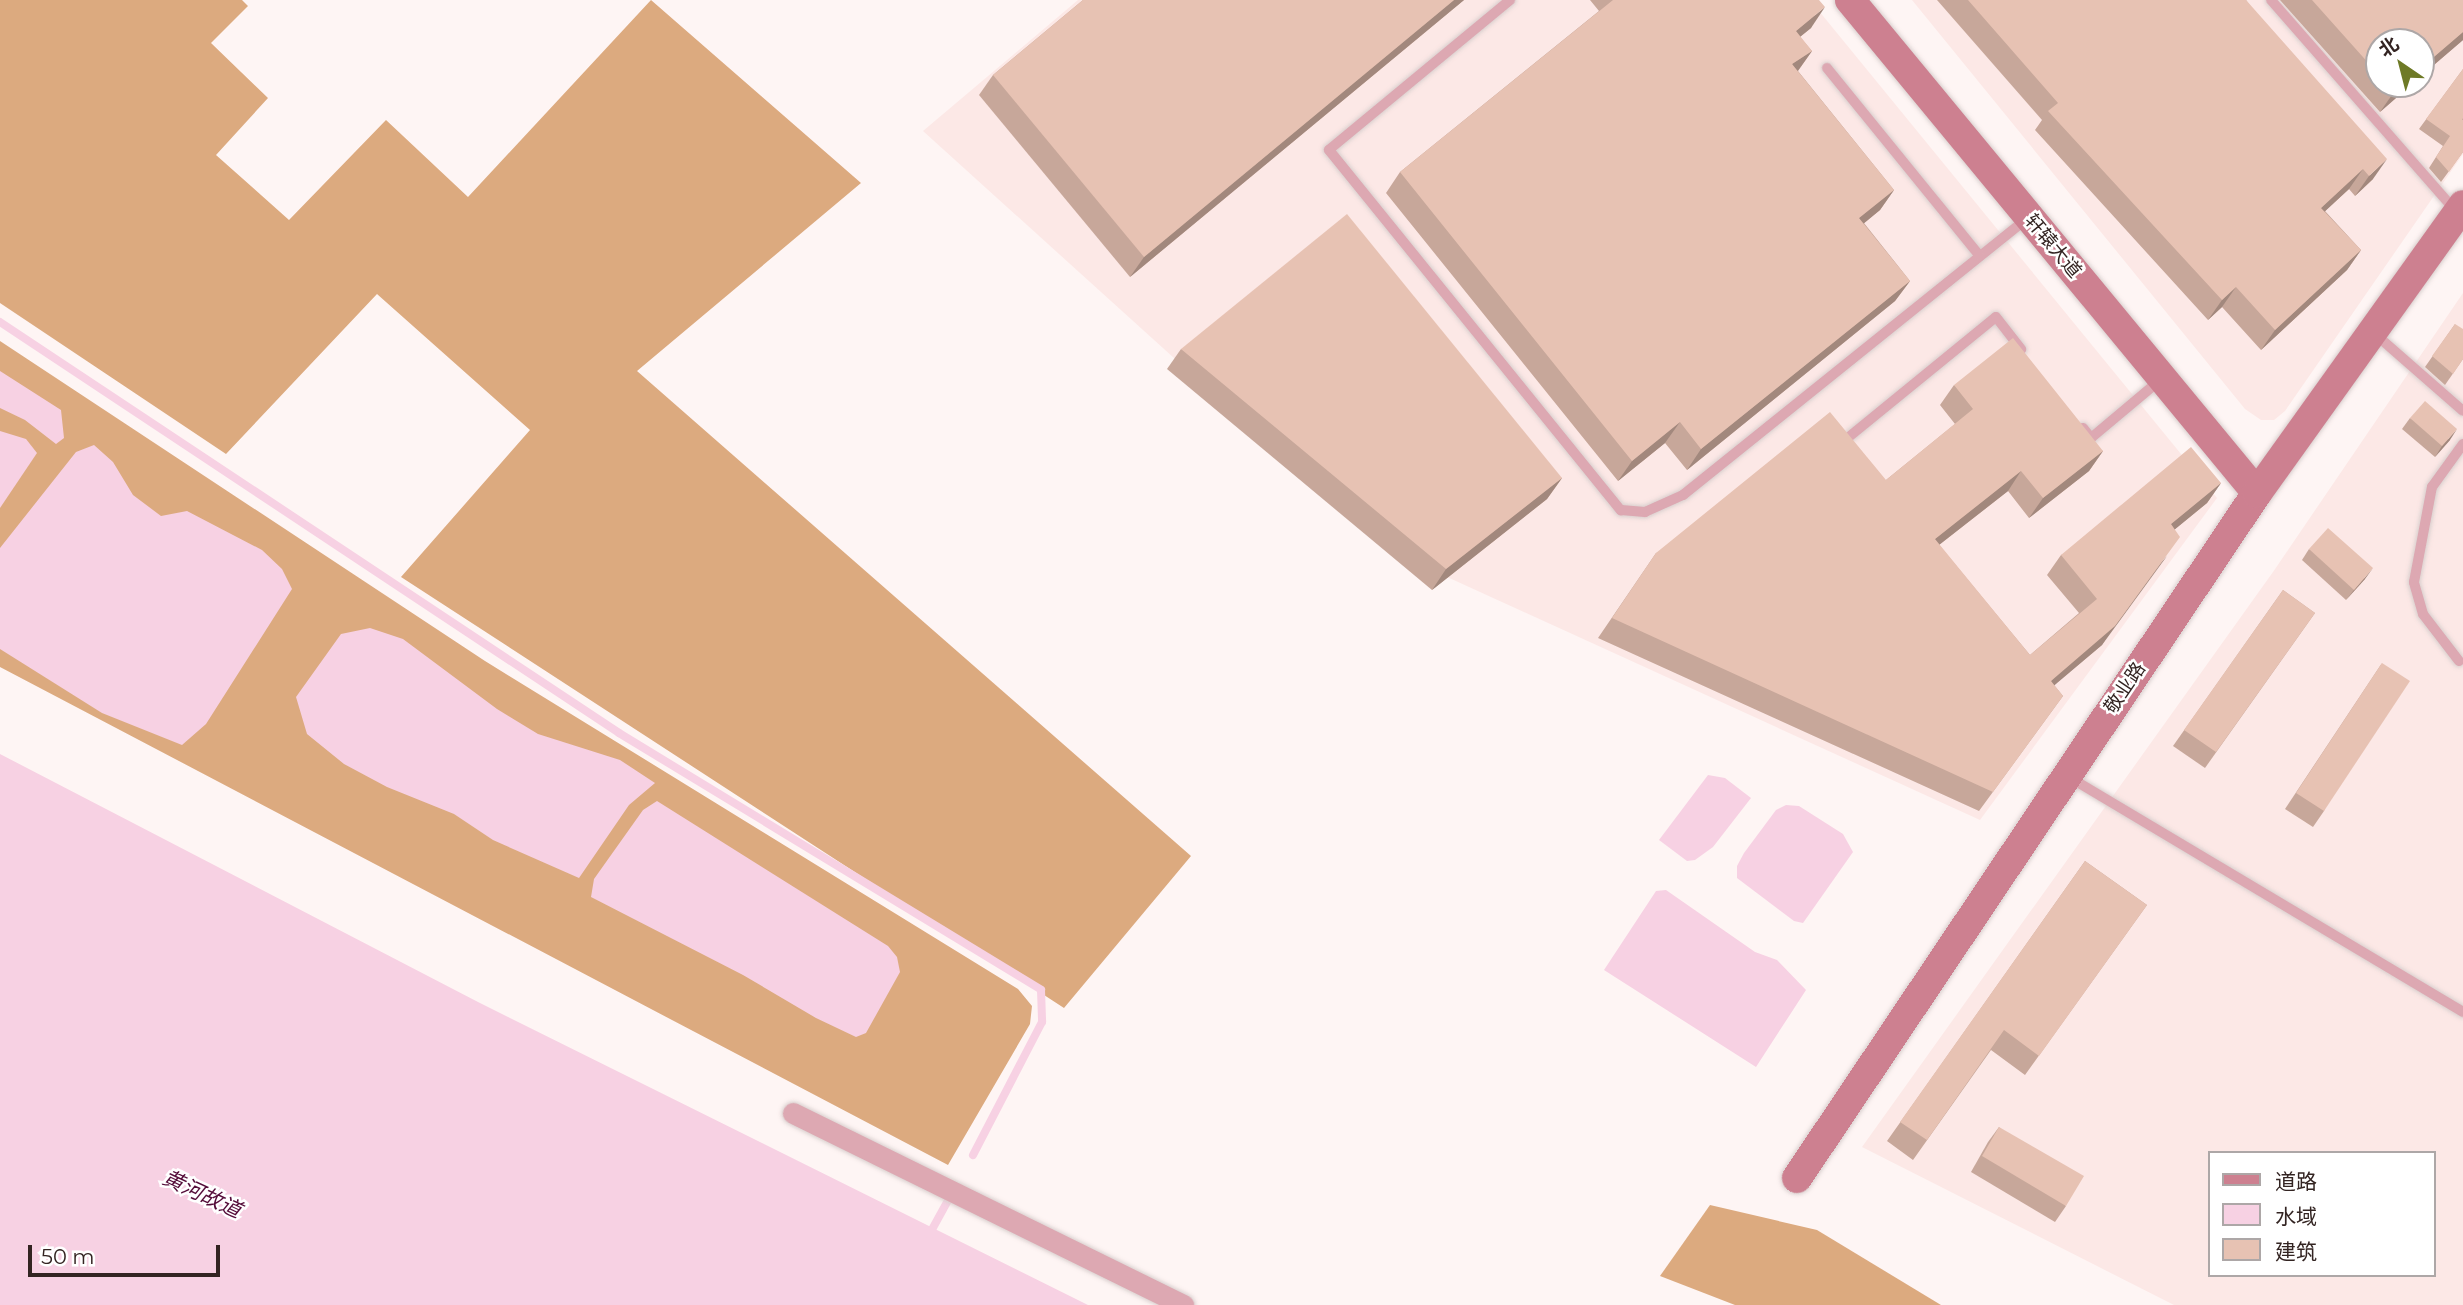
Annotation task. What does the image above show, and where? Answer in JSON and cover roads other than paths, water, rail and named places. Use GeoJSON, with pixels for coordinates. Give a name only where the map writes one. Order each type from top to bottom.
{"type":"FeatureCollection","features":[{"type":"Feature","properties":{"kind":"street","name":"轩辕大道"},"geometry":{"type":"LineString","coordinates":[[1850,0],[2257,493]]}},
{"type":"Feature","properties":{"kind":"street","name":"敬业路"},"geometry":{"type":"LineString","coordinates":[[1797,1178],[2257,493],[2460,209]]}},
{"type":"Feature","properties":{"kind":"street"},"geometry":{"type":"LineString","coordinates":[[793,1113],[1183,1305]]}},
{"type":"Feature","properties":{"kind":"lane"},"geometry":{"type":"LineString","coordinates":[[1510,0],[1329,150],[1621,510],[1645,512],[1683,495],[2029,217]]}},
{"type":"Feature","properties":{"kind":"lane"},"geometry":{"type":"LineString","coordinates":[[2271,0],[2460,209]]}},
{"type":"Feature","properties":{"kind":"lane"},"geometry":{"type":"LineString","coordinates":[[1827,68],[1980,256]]}},
{"type":"Feature","properties":{"kind":"lane"},"geometry":{"type":"LineString","coordinates":[[1850,436],[1996,317],[2031,361]]}},
{"type":"Feature","properties":{"kind":"lane"},"geometry":{"type":"LineString","coordinates":[[2372,331],[2462,407]]}},
{"type":"Feature","properties":{"kind":"lane"},"geometry":{"type":"LineString","coordinates":[[2074,416],[2091,438],[2162,378]]}},
{"type":"Feature","properties":{"kind":"lane"},"geometry":{"type":"LineString","coordinates":[[2459,661],[2423,614],[2414,582],[2431,487],[2463,444]]}},
{"type":"Feature","properties":{"kind":"lane"},"geometry":{"type":"LineString","coordinates":[[2066,776],[2463,1012]]}},
{"type":"Feature","properties":{"kind":"water"},"geometry":{"type":"Polygon","coordinates":[[[0,371],[61,410],[64,438],[56,444],[25,420],[0,408],[0,371]]]}},
{"type":"Feature","properties":{"kind":"water"},"geometry":{"type":"Polygon","coordinates":[[[0,431],[26,439],[37,453],[0,508],[0,431]]]}},
{"type":"Feature","properties":{"kind":"water"},"geometry":{"type":"Polygon","coordinates":[[[94,445],[113,462],[133,495],[161,516],[187,511],[262,550],[282,569],[292,589],[206,724],[182,745],[102,713],[0,649],[0,548],[76,452],[94,445]]]}},
{"type":"Feature","properties":{"kind":"water"},"geometry":{"type":"Polygon","coordinates":[[[370,628],[403,639],[497,709],[538,734],[620,760],[655,783],[629,805],[579,878],[493,840],[454,814],[387,787],[344,764],[307,734],[296,697],[341,634],[370,628]]]}},
{"type":"Feature","properties":{"kind":"water","name":"黄河故道"},"geometry":{"type":"Polygon","coordinates":[[[0,754],[478,1002],[1088,1305],[0,1305],[0,754]]]}},
{"type":"Feature","properties":{"kind":"water"},"geometry":{"type":"Polygon","coordinates":[[[1708,775],[1725,778],[1751,798],[1713,847],[1695,860],[1687,861],[1659,840],[1708,775]]]}},
{"type":"Feature","properties":{"kind":"water"},"geometry":{"type":"Polygon","coordinates":[[[657,801],[888,946],[897,957],[900,972],[866,1033],[856,1037],[816,1018],[743,975],[591,897],[594,879],[643,810],[657,801]]]}},
{"type":"Feature","properties":{"kind":"water"},"geometry":{"type":"Polygon","coordinates":[[[1786,805],[1799,806],[1843,834],[1853,852],[1803,923],[1794,921],[1737,878],[1737,866],[1744,853],[1776,810],[1786,805]]]}},
{"type":"Feature","properties":{"kind":"water"},"geometry":{"type":"Polygon","coordinates":[[[1666,890],[1755,952],[1777,960],[1806,990],[1756,1067],[1604,970],[1656,891],[1666,890]]]}},
{"type":"Feature","properties":{"kind":"waterway"},"geometry":{"type":"LineString","coordinates":[[0,322],[619,733],[1041,990],[1042,1022],[973,1155]]}},
{"type":"Feature","properties":{"kind":"waterway"},"geometry":{"type":"LineString","coordinates":[[929,1235],[951,1195]]}}]}
